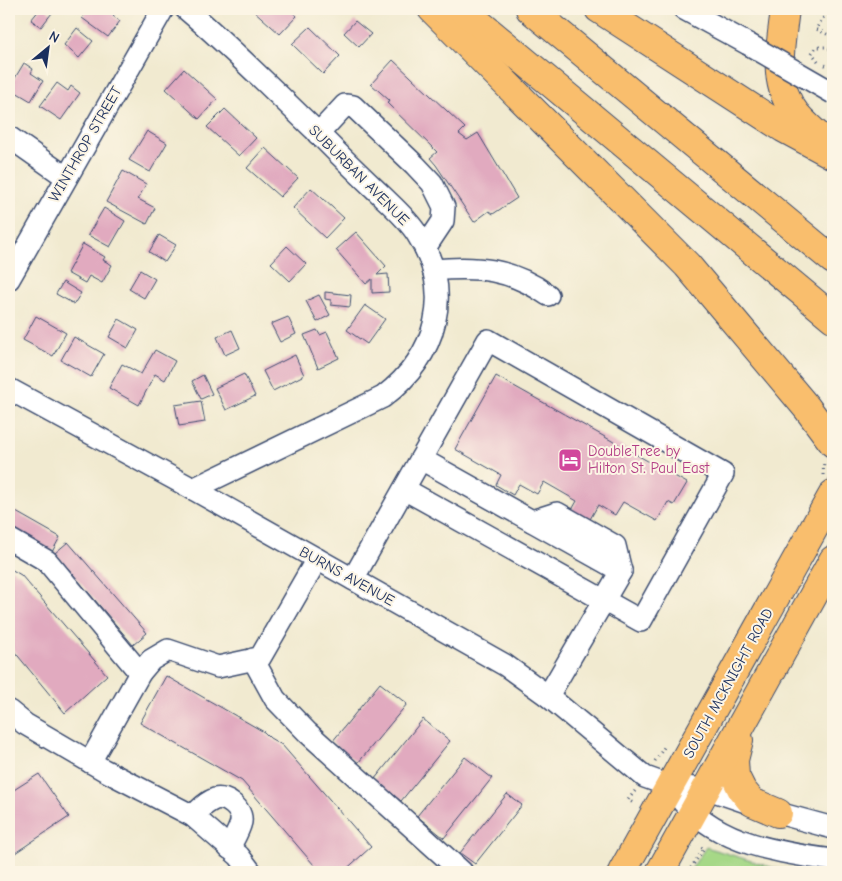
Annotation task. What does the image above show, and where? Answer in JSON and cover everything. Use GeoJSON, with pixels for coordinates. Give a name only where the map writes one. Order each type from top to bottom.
{"type":"FeatureCollection","features":[{"type":"Feature","properties":{"kind":"main road"},"geometry":{"type":"LineString","coordinates":[[432,9],[688,265],[808,408],[833,443]]}},
{"type":"Feature","properties":{"kind":"main road"},"geometry":{"type":"LineString","coordinates":[[462,9],[833,318]]}},
{"type":"Feature","properties":{"kind":"main road"},"geometry":{"type":"LineString","coordinates":[[530,9],[833,260]]}},
{"type":"Feature","properties":{"kind":"main road"},"geometry":{"type":"LineString","coordinates":[[599,9],[783,128],[833,155]]}},
{"type":"Feature","properties":{"kind":"main road"},"geometry":{"type":"LineString","coordinates":[[785,9],[779,64],[780,80],[785,97],[797,115],[833,149]]}},
{"type":"Feature","properties":{"kind":"main road","name":"SOUTH MCKNIGHT ROAD"},"geometry":{"type":"LineString","coordinates":[[622,872],[833,494]]}},
{"type":"Feature","properties":{"kind":"main road"},"geometry":{"type":"LineString","coordinates":[[660,872],[708,789],[833,560]]}},
{"type":"Feature","properties":{"kind":"main road"},"geometry":{"type":"LineString","coordinates":[[745,720],[734,760],[735,776],[742,790],[752,802],[778,814]]}},
{"type":"Feature","properties":{"kind":"street","name":"WINTHROP STREET"},"geometry":{"type":"LineString","coordinates":[[9,279],[162,9]]}},
{"type":"Feature","properties":{"kind":"street","name":"SUBURBAN AVENUE"},"geometry":{"type":"LineString","coordinates":[[186,9],[400,213],[416,232],[425,248],[433,270],[436,284],[437,309],[427,346],[415,368],[398,386],[370,405],[193,490]]}},
{"type":"Feature","properties":{"kind":"street"},"geometry":{"type":"LineString","coordinates":[[684,9],[833,93]]}},
{"type":"Feature","properties":{"kind":"street"},"geometry":{"type":"LineString","coordinates":[[318,134],[345,105],[353,106],[432,183],[444,207],[443,220],[425,248]]}},
{"type":"Feature","properties":{"kind":"street"},"geometry":{"type":"LineString","coordinates":[[9,137],[66,177]]}},
{"type":"Feature","properties":{"kind":"street"},"geometry":{"type":"LineString","coordinates":[[433,270],[460,268],[494,270],[532,284],[548,295]]}},
{"type":"Feature","properties":{"kind":"street"},"geometry":{"type":"LineString","coordinates":[[353,579],[488,340],[723,474],[641,621],[404,489]]}},
{"type":"Feature","properties":{"kind":"street","name":"BURNS AVENUE"},"geometry":{"type":"LineString","coordinates":[[9,389],[492,657],[548,696],[644,777],[670,786],[708,789],[778,814],[833,828]]}},
{"type":"Feature","properties":{"kind":"street"},"geometry":{"type":"LineString","coordinates":[[421,459],[532,522],[557,513],[615,546],[621,571],[548,696]]}},
{"type":"Feature","properties":{"kind":"street"},"geometry":{"type":"LineString","coordinates":[[9,539],[47,561],[140,673]]}},
{"type":"Feature","properties":{"kind":"street"},"geometry":{"type":"LineString","coordinates":[[90,762],[140,673],[151,660],[168,650],[218,667],[260,658],[317,559]]}},
{"type":"Feature","properties":{"kind":"street"},"geometry":{"type":"LineString","coordinates":[[253,659],[275,699],[308,732],[462,872]]}},
{"type":"Feature","properties":{"kind":"street"},"geometry":{"type":"LineString","coordinates":[[9,711],[25,724],[90,762],[193,816],[239,856],[251,872]]}},
{"type":"Feature","properties":{"kind":"street"},"geometry":{"type":"LineString","coordinates":[[670,786],[694,814],[733,837],[756,845],[833,860]]}},
{"type":"Feature","properties":{"kind":"street"},"geometry":{"type":"LineString","coordinates":[[193,816],[207,803],[215,799],[231,802],[237,809],[241,823],[229,848]]}},
{"type":"Feature","properties":{"kind":"path"},"geometry":{"type":"LineString","coordinates":[[829,9],[816,30],[833,37]]}},
{"type":"Feature","properties":{"kind":"path"},"geometry":{"type":"LineString","coordinates":[[833,50],[816,47],[812,53],[816,60],[833,69]]}},
{"type":"Feature","properties":{"kind":"path"},"geometry":{"type":"LineString","coordinates":[[688,872],[704,849]]}},
{"type":"Feature","properties":{"kind":"green space"},"geometry":{"type":"Polygon","coordinates":[[[706,847],[787,872],[689,872],[706,847]]]}},
{"type":"Feature","properties":{"kind":"building"},"geometry":{"type":"Polygon","coordinates":[[[40,9],[46,9],[52,13],[41,27],[31,20],[40,9]]]}},
{"type":"Feature","properties":{"kind":"building"},"geometry":{"type":"Polygon","coordinates":[[[89,9],[113,9],[117,11],[113,16],[120,21],[108,37],[82,18],[89,9]]]}},
{"type":"Feature","properties":{"kind":"building"},"geometry":{"type":"Polygon","coordinates":[[[252,9],[289,9],[297,16],[280,34],[252,9]]]}},
{"type":"Feature","properties":{"kind":"building"},"geometry":{"type":"Polygon","coordinates":[[[355,21],[371,34],[359,47],[344,33],[355,21]]]}},
{"type":"Feature","properties":{"kind":"building"},"geometry":{"type":"Polygon","coordinates":[[[310,27],[340,56],[323,74],[292,44],[310,27]]]}},
{"type":"Feature","properties":{"kind":"building"},"geometry":{"type":"Polygon","coordinates":[[[77,28],[93,41],[79,58],[64,45],[77,28]]]}},
{"type":"Feature","properties":{"kind":"building"},"geometry":{"type":"Polygon","coordinates":[[[393,60],[465,128],[459,134],[467,140],[478,133],[517,198],[493,214],[489,211],[474,222],[430,158],[437,152],[387,103],[389,100],[371,84],[393,60]]]}},
{"type":"Feature","properties":{"kind":"building"},"geometry":{"type":"Polygon","coordinates":[[[24,63],[33,69],[31,73],[43,81],[31,101],[9,88],[24,63]]]}},
{"type":"Feature","properties":{"kind":"building"},"geometry":{"type":"Polygon","coordinates":[[[184,69],[217,99],[199,119],[166,89],[184,69]]]}},
{"type":"Feature","properties":{"kind":"building"},"geometry":{"type":"Polygon","coordinates":[[[57,83],[68,91],[71,86],[80,93],[61,120],[40,106],[57,83]]]}},
{"type":"Feature","properties":{"kind":"building"},"geometry":{"type":"Polygon","coordinates":[[[225,109],[256,138],[239,156],[207,127],[225,109]]]}},
{"type":"Feature","properties":{"kind":"building"},"geometry":{"type":"Polygon","coordinates":[[[147,131],[167,143],[150,172],[129,160],[147,131]]]}},
{"type":"Feature","properties":{"kind":"building"},"geometry":{"type":"Polygon","coordinates":[[[265,148],[298,178],[280,197],[247,168],[265,148]]]}},
{"type":"Feature","properties":{"kind":"building"},"geometry":{"type":"Polygon","coordinates":[[[123,171],[146,184],[138,199],[155,208],[147,224],[106,202],[123,171]]]}},
{"type":"Feature","properties":{"kind":"building"},"geometry":{"type":"Polygon","coordinates":[[[311,188],[344,218],[325,238],[293,208],[311,188]]]}},
{"type":"Feature","properties":{"kind":"building"},"geometry":{"type":"Polygon","coordinates":[[[104,208],[125,221],[110,247],[88,235],[104,208]]]}},
{"type":"Feature","properties":{"kind":"building"},"geometry":{"type":"Polygon","coordinates":[[[356,232],[386,266],[377,275],[388,274],[389,292],[372,293],[372,279],[366,284],[336,250],[356,232]]]}},
{"type":"Feature","properties":{"kind":"building"},"geometry":{"type":"Polygon","coordinates":[[[159,235],[176,245],[165,262],[149,252],[159,235]]]}},
{"type":"Feature","properties":{"kind":"building"},"geometry":{"type":"Polygon","coordinates":[[[83,244],[105,257],[103,260],[112,265],[102,283],[89,276],[85,283],[67,273],[83,244]]]}},
{"type":"Feature","properties":{"kind":"building"},"geometry":{"type":"Polygon","coordinates":[[[287,246],[306,264],[290,281],[271,263],[287,246]]]}},
{"type":"Feature","properties":{"kind":"building"},"geometry":{"type":"Polygon","coordinates":[[[140,270],[155,279],[144,298],[129,289],[140,270]]]}},
{"type":"Feature","properties":{"kind":"building"},"geometry":{"type":"Polygon","coordinates":[[[63,282],[81,293],[74,304],[56,294],[63,282]]]}},
{"type":"Feature","properties":{"kind":"building"},"geometry":{"type":"Polygon","coordinates":[[[325,292],[351,295],[350,307],[331,305],[331,300],[325,299],[325,292]]]}},
{"type":"Feature","properties":{"kind":"building"},"geometry":{"type":"Polygon","coordinates":[[[319,295],[330,315],[317,322],[306,301],[319,295]]]}},
{"type":"Feature","properties":{"kind":"building"},"geometry":{"type":"Polygon","coordinates":[[[365,305],[385,319],[367,344],[347,330],[365,305]]]}},
{"type":"Feature","properties":{"kind":"building"},"geometry":{"type":"Polygon","coordinates":[[[36,316],[66,333],[53,356],[23,340],[36,316]]]}},
{"type":"Feature","properties":{"kind":"building"},"geometry":{"type":"Polygon","coordinates":[[[288,317],[296,334],[280,342],[271,324],[288,317]]]}},
{"type":"Feature","properties":{"kind":"building"},"geometry":{"type":"Polygon","coordinates":[[[119,319],[138,330],[128,348],[109,337],[119,319]]]}},
{"type":"Feature","properties":{"kind":"building"},"geometry":{"type":"Polygon","coordinates":[[[232,330],[240,348],[225,355],[217,337],[232,330]]]}},
{"type":"Feature","properties":{"kind":"building"},"geometry":{"type":"Polygon","coordinates":[[[317,330],[320,335],[327,332],[339,358],[318,368],[304,335],[317,330]]]}},
{"type":"Feature","properties":{"kind":"building"},"geometry":{"type":"Polygon","coordinates":[[[74,337],[104,354],[91,377],[61,360],[74,337]]]}},
{"type":"Feature","properties":{"kind":"building"},"geometry":{"type":"Polygon","coordinates":[[[155,350],[175,361],[165,380],[155,374],[139,405],[109,388],[122,364],[141,374],[155,350]]]}},
{"type":"Feature","properties":{"kind":"building"},"geometry":{"type":"Polygon","coordinates":[[[295,355],[304,375],[273,391],[263,371],[295,355]]]}},
{"type":"Feature","properties":{"kind":"building"},"geometry":{"type":"Polygon","coordinates":[[[244,374],[255,396],[226,410],[215,388],[244,374]]]}},
{"type":"Feature","properties":{"kind":"building"},"geometry":{"type":"Polygon","coordinates":[[[203,375],[212,394],[201,399],[192,381],[203,375]]]}},
{"type":"Feature","properties":{"kind":"building"},"geometry":{"type":"Polygon","coordinates":[[[496,376],[687,483],[674,505],[668,502],[657,521],[623,502],[615,515],[598,505],[579,539],[561,529],[577,501],[544,482],[537,494],[519,484],[513,495],[496,485],[501,475],[455,449],[496,376]]]}},
{"type":"Feature","properties":{"kind":"building"},"geometry":{"type":"Polygon","coordinates":[[[201,401],[205,422],[179,426],[175,405],[201,401]]]}},
{"type":"Feature","properties":{"kind":"building"},"geometry":{"type":"Polygon","coordinates":[[[9,508],[60,537],[52,552],[9,527],[9,508]]]}},
{"type":"Feature","properties":{"kind":"building"},"geometry":{"type":"Polygon","coordinates":[[[68,542],[147,633],[133,645],[55,553],[68,542]]]}},
{"type":"Feature","properties":{"kind":"building"},"geometry":{"type":"Polygon","coordinates":[[[9,568],[21,575],[107,675],[65,713],[9,645],[9,568]]]}},
{"type":"Feature","properties":{"kind":"building"},"geometry":{"type":"Polygon","coordinates":[[[166,676],[264,732],[282,745],[371,847],[343,872],[320,872],[242,781],[140,723],[166,676]]]}},
{"type":"Feature","properties":{"kind":"building"},"geometry":{"type":"Polygon","coordinates":[[[380,683],[407,704],[358,763],[332,742],[380,683]]]}},
{"type":"Feature","properties":{"kind":"building"},"geometry":{"type":"Polygon","coordinates":[[[423,719],[450,741],[401,801],[374,780],[423,719]]]}},
{"type":"Feature","properties":{"kind":"building"},"geometry":{"type":"Polygon","coordinates":[[[465,757],[492,778],[444,838],[417,816],[465,757]]]}},
{"type":"Feature","properties":{"kind":"building"},"geometry":{"type":"Polygon","coordinates":[[[39,774],[69,817],[9,857],[9,793],[39,774]]]}},
{"type":"Feature","properties":{"kind":"building"},"geometry":{"type":"Polygon","coordinates":[[[507,794],[522,805],[475,864],[460,853],[507,794]]]}},
{"type":"Feature","properties":{"kind":"place","name":"DoubleTree by Hilton St. Paul East"},"geometry":{"type":"Point","coordinates":[570,460]}}]}
